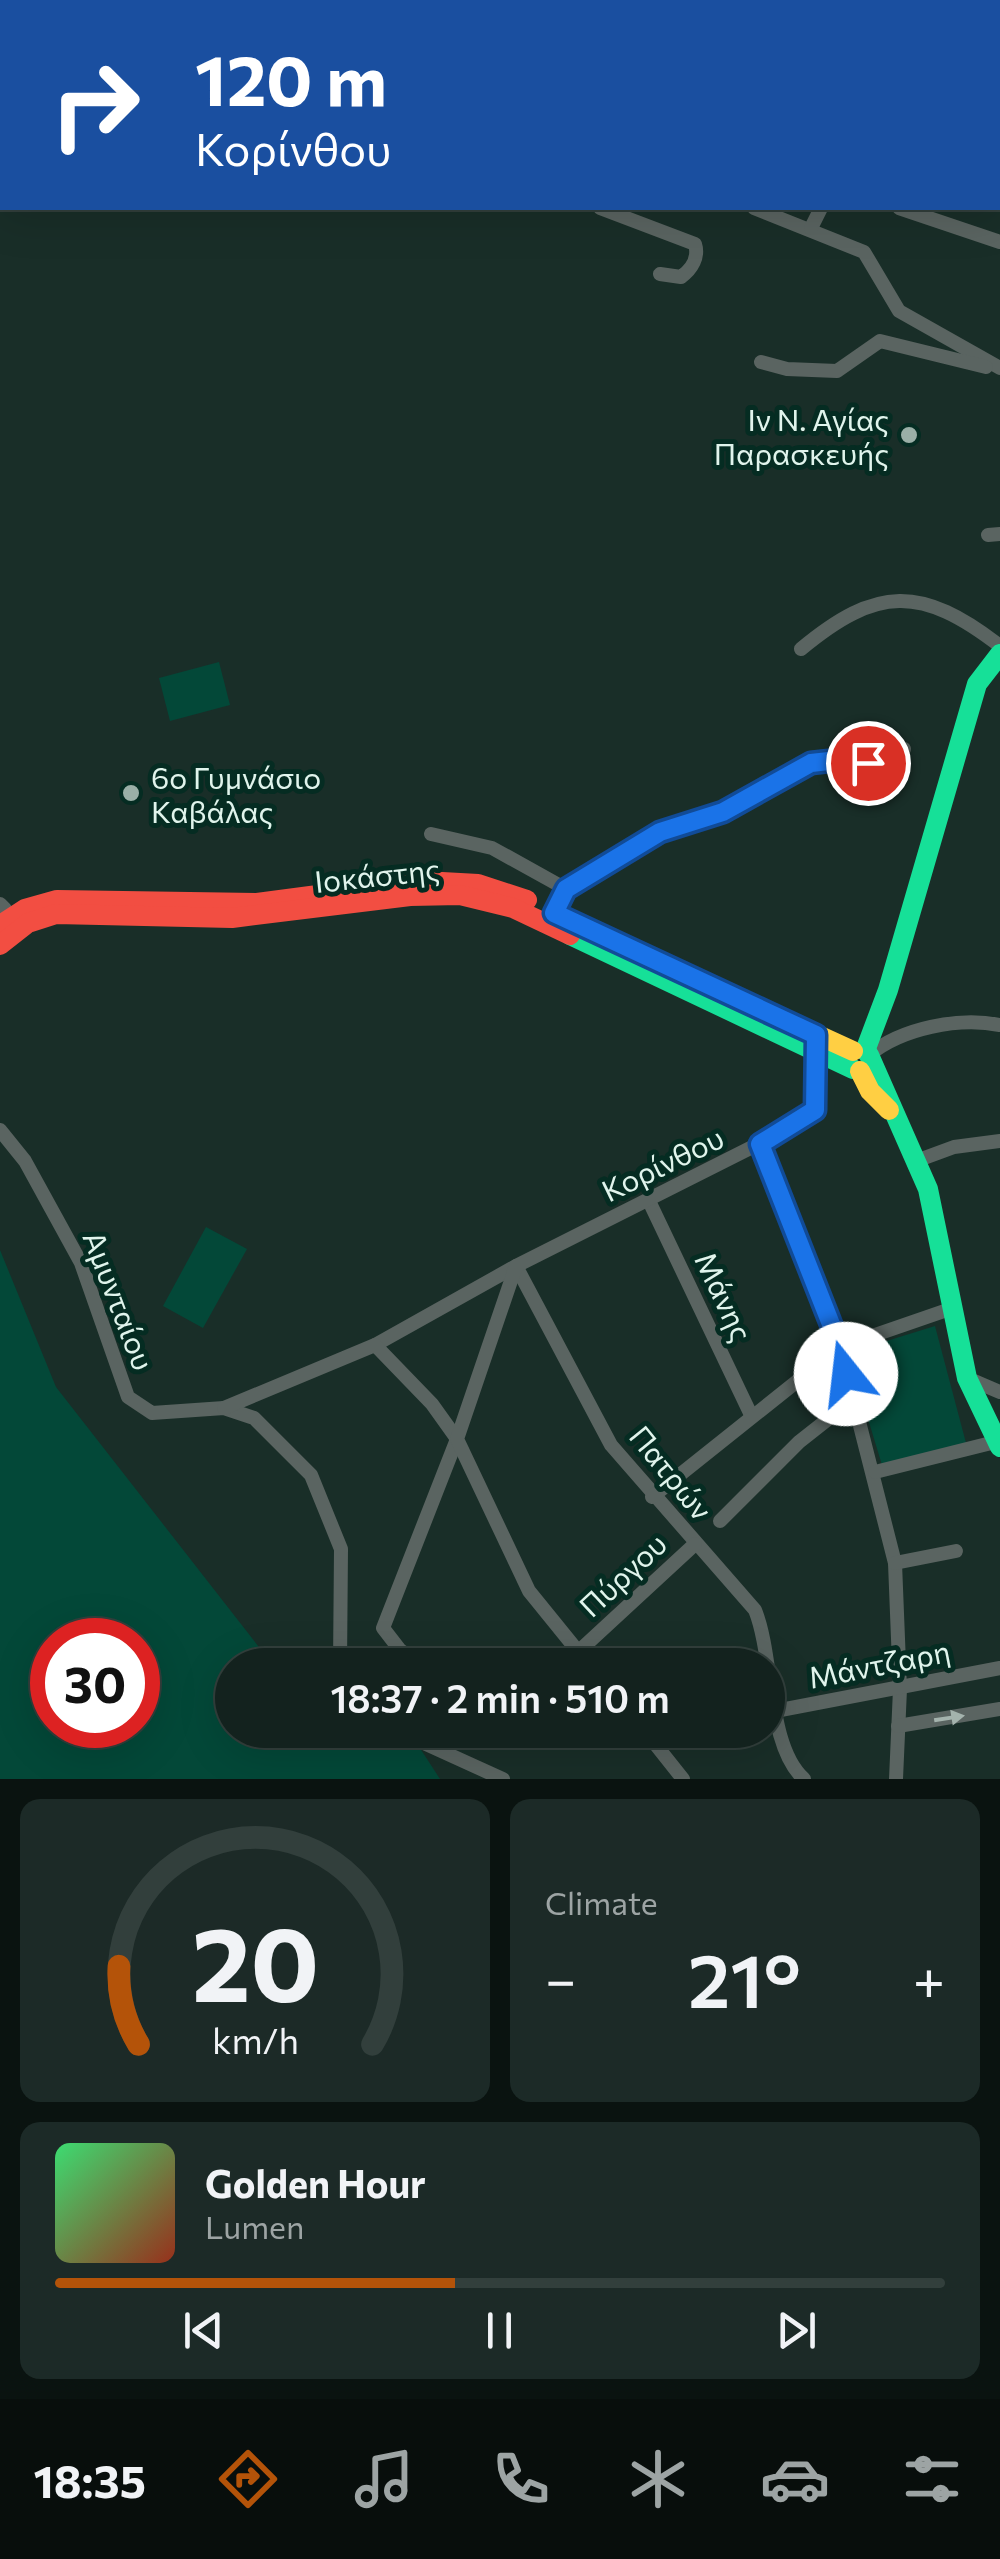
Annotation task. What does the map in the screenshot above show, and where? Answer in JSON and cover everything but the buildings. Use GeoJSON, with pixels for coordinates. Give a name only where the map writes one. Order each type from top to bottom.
{"type":"FeatureCollection","features":[{"type":"Feature","properties":{"kind":"street"},"geometry":{"type":"LineString","coordinates":[[605,210],[695,244],[698,252],[682,277],[660,274]]}},
{"type":"Feature","properties":{"kind":"street"},"geometry":{"type":"LineString","coordinates":[[760,210],[864,252],[899,311],[1000,369]]}},
{"type":"Feature","properties":{"kind":"street"},"geometry":{"type":"LineString","coordinates":[[811,228],[820,210]]}},
{"type":"Feature","properties":{"kind":"street"},"geometry":{"type":"LineString","coordinates":[[905,210],[1000,242]]}},
{"type":"Feature","properties":{"kind":"street"},"geometry":{"type":"LineString","coordinates":[[761,362],[787,369],[838,370],[880,341],[1000,369]]}},
{"type":"Feature","properties":{"kind":"street"},"geometry":{"type":"LineString","coordinates":[[801,650],[843,616],[871,604],[919,601],[980,631],[1000,646]]}},
{"type":"Feature","properties":{"kind":"street"},"geometry":{"type":"LineString","coordinates":[[860,1059],[888,990],[977,684],[1000,654]]}},
{"type":"Feature","properties":{"kind":"street"},"geometry":{"type":"LineString","coordinates":[[551,918],[566,889],[612,865],[644,841],[723,812],[792,770],[825,761],[868,763],[904,750]]}},
{"type":"Feature","properties":{"kind":"street"},"geometry":{"type":"LineString","coordinates":[[431,834],[492,848],[566,889]]}},
{"type":"Feature","properties":{"kind":"street","name":"Ιοκάστης"},"geometry":{"type":"LineString","coordinates":[[4,913],[57,900],[257,902],[424,881],[478,884],[816,1044],[860,1059]]}},
{"type":"Feature","properties":{"kind":"street","name":"Ιοκάστης"},"geometry":{"type":"LineString","coordinates":[[0,945],[22,927],[51,914],[232,918],[410,896],[466,896],[551,918]]}},
{"type":"Feature","properties":{"kind":"street"},"geometry":{"type":"LineString","coordinates":[[860,1059],[889,1041],[935,1028],[965,1022],[1000,1024]]}},
{"type":"Feature","properties":{"kind":"street","name":"Κορίνθου"},"geometry":{"type":"LineString","coordinates":[[224,1408],[375,1344],[516,1266],[760,1144],[815,1110],[816,1044]]}},
{"type":"Feature","properties":{"kind":"street"},"geometry":{"type":"LineString","coordinates":[[860,1059],[916,1161],[932,1206],[967,1378],[999,1444],[875,1472]]}},
{"type":"Feature","properties":{"kind":"street","name":"Αμυνταίου"},"geometry":{"type":"LineString","coordinates":[[0,1130],[25,1160],[81,1263],[128,1398],[152,1413],[224,1408]]}},
{"type":"Feature","properties":{"kind":"street"},"geometry":{"type":"LineString","coordinates":[[916,1161],[954,1147],[1000,1140]]}},
{"type":"Feature","properties":{"kind":"street"},"geometry":{"type":"LineString","coordinates":[[760,1144],[840,1347],[852,1402],[875,1472],[895,1563],[900,1689],[896,1779]]}},
{"type":"Feature","properties":{"kind":"street","name":"Μάνης"},"geometry":{"type":"LineString","coordinates":[[649,1200],[751,1415]]}},
{"type":"Feature","properties":{"kind":"street"},"geometry":{"type":"LineString","coordinates":[[401,1648],[382,1628],[384,1615],[457,1438],[516,1266]]}},
{"type":"Feature","properties":{"kind":"street","name":"Πατρών"},"geometry":{"type":"LineString","coordinates":[[516,1266],[611,1445],[754,1610],[767,1648]]}},
{"type":"Feature","properties":{"kind":"street"},"geometry":{"type":"LineString","coordinates":[[652,1496],[840,1347],[952,1308]]}},
{"type":"Feature","properties":{"kind":"street"},"geometry":{"type":"LineString","coordinates":[[375,1344],[432,1404],[457,1438],[529,1591],[575,1648]]}},
{"type":"Feature","properties":{"kind":"street"},"geometry":{"type":"LineString","coordinates":[[967,1378],[1000,1392]]}},
{"type":"Feature","properties":{"kind":"street"},"geometry":{"type":"LineString","coordinates":[[720,1521],[799,1442],[852,1402]]}},
{"type":"Feature","properties":{"kind":"street"},"geometry":{"type":"LineString","coordinates":[[224,1408],[254,1418],[311,1475],[324,1498],[343,1563],[340,1648]]}},
{"type":"Feature","properties":{"kind":"street","name":"Πύργου"},"geometry":{"type":"LineString","coordinates":[[582,1648],[695,1544]]}},
{"type":"Feature","properties":{"kind":"street"},"geometry":{"type":"LineString","coordinates":[[895,1563],[956,1551]]}},
{"type":"Feature","properties":{"kind":"street","name":"Μάντζαρη"},"geometry":{"type":"LineString","coordinates":[[785,1710],[1000,1668]]}},
{"type":"Feature","properties":{"kind":"street"},"geometry":{"type":"LineString","coordinates":[[898,1726],[1000,1709]]}},
{"type":"Feature","properties":{"kind":"street"},"geometry":{"type":"LineString","coordinates":[[434,1748],[503,1779]]}},
{"type":"Feature","properties":{"kind":"street"},"geometry":{"type":"LineString","coordinates":[[658,1748],[683,1779]]}},
{"type":"Feature","properties":{"kind":"street","name":"Πατρών"},"geometry":{"type":"LineString","coordinates":[[784,1748],[788,1760],[804,1779]]}},
{"type":"Feature","properties":{"kind":"green space"},"geometry":{"type":"Polygon","coordinates":[[[219,662],[230,705],[170,721],[159,678],[219,662]]]}},
{"type":"Feature","properties":{"kind":"green space"},"geometry":{"type":"Polygon","coordinates":[[[206,1227],[247,1249],[203,1328],[163,1306],[206,1227]]]}},
{"type":"Feature","properties":{"kind":"green space"},"geometry":{"type":"Polygon","coordinates":[[[0,1250],[56,1387],[260,1648],[215,1648],[215,1748],[420,1748],[440,1779],[0,1779],[0,1250]]]}},
{"type":"Feature","properties":{"kind":"green space"},"geometry":{"type":"Polygon","coordinates":[[[935,1326],[966,1443],[882,1465],[848,1353],[935,1326]]]}},
{"type":"Feature","properties":{"kind":"traffic: fast"},"geometry":{"type":"LineString","coordinates":[[865,1051],[888,990],[977,684],[1000,654]]}},
{"type":"Feature","properties":{"kind":"traffic: fast"},"geometry":{"type":"LineString","coordinates":[[570,935],[853,1069]]}},
{"type":"Feature","properties":{"kind":"traffic: fast"},"geometry":{"type":"LineString","coordinates":[[869,1055],[928,1189],[967,1378],[1000,1447]]}},
{"type":"Feature","properties":{"kind":"traffic: slow"},"geometry":{"type":"LineString","coordinates":[[612,941],[853,1051]]}},
{"type":"Feature","properties":{"kind":"traffic: slow"},"geometry":{"type":"LineString","coordinates":[[860,1071],[870,1091],[889,1110]]}},
{"type":"Feature","properties":{"kind":"traffic: jam"},"geometry":{"type":"LineString","coordinates":[[0,925],[25,909],[57,900],[257,903],[424,881],[478,884],[527,900]]}},
{"type":"Feature","properties":{"kind":"traffic: jam"},"geometry":{"type":"LineString","coordinates":[[0,945],[28,923],[56,914],[232,918],[410,896],[460,895],[513,908],[570,935]]}},
{"type":"Feature","properties":{"kind":"place","name":"Ιν Ν. Αγίας Παρασκευής"},"geometry":{"type":"Point","coordinates":[909,435]}},
{"type":"Feature","properties":{"kind":"place","name":"6ο Γυμνάσιο Καβάλας"},"geometry":{"type":"Point","coordinates":[131,793]}},
{"type":"Feature","properties":{"kind":"route"},"geometry":{"type":"LineString","coordinates":[[846,1374],[840,1347],[760,1144],[804,1121],[815,1110],[816,1035],[554,913],[566,889],[612,865],[660,832],[723,812],[792,770],[811,763],[847,759],[868,763]]}}]}
